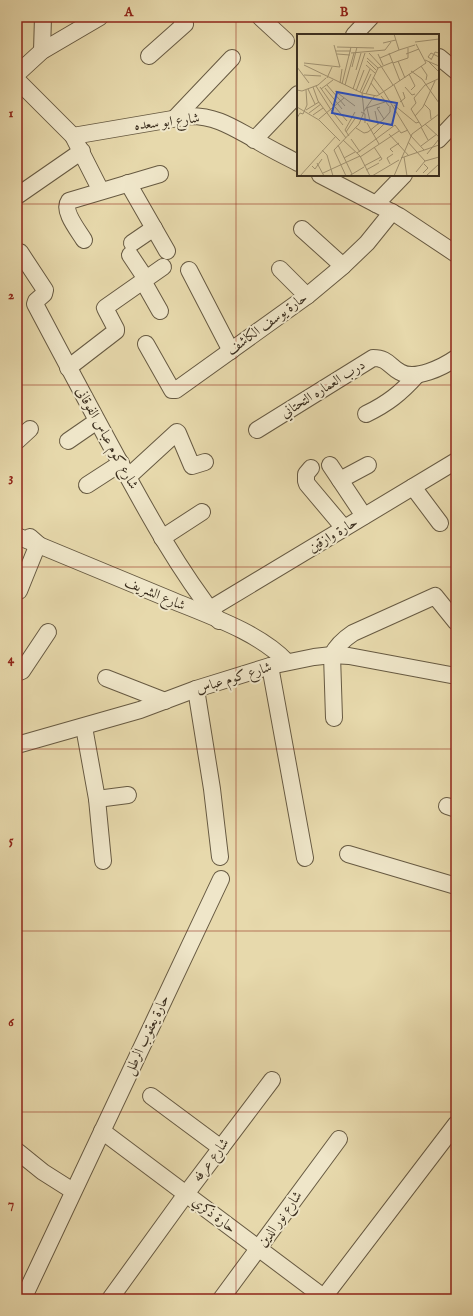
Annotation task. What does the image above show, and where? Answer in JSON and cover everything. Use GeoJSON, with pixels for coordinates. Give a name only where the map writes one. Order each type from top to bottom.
{"type":"FeatureCollection","features":[{"type":"Feature","properties":{"kind":"street"},"geometry":{"type":"LineString","coordinates":[[42,51],[43,17]]}},
{"type":"Feature","properties":{"kind":"street"},"geometry":{"type":"LineString","coordinates":[[17,74],[42,51],[100,17]]}},
{"type":"Feature","properties":{"kind":"street"},"geometry":{"type":"LineString","coordinates":[[149,56],[185,24],[180,17]]}},
{"type":"Feature","properties":{"kind":"street"},"geometry":{"type":"LineString","coordinates":[[260,17],[286,41]]}},
{"type":"Feature","properties":{"kind":"street"},"geometry":{"type":"LineString","coordinates":[[355,34],[371,17]]}},
{"type":"Feature","properties":{"kind":"street"},"geometry":{"type":"LineString","coordinates":[[439,57],[456,71]]}},
{"type":"Feature","properties":{"kind":"street"},"geometry":{"type":"LineString","coordinates":[[175,118],[232,58]]}},
{"type":"Feature","properties":{"kind":"street"},"geometry":{"type":"LineString","coordinates":[[17,80],[73,136],[82,151],[101,191]]}},
{"type":"Feature","properties":{"kind":"street"},"geometry":{"type":"LineString","coordinates":[[254,140],[297,95]]}},
{"type":"Feature","properties":{"kind":"street","name":"شارع ابو سعده"},"geometry":{"type":"LineString","coordinates":[[73,136],[175,118],[204,116],[225,123],[297,162]]}},
{"type":"Feature","properties":{"kind":"street"},"geometry":{"type":"LineString","coordinates":[[17,196],[82,151]]}},
{"type":"Feature","properties":{"kind":"street"},"geometry":{"type":"LineString","coordinates":[[84,240],[67,211],[67,204],[69,201],[160,174]]}},
{"type":"Feature","properties":{"kind":"street"},"geometry":{"type":"LineString","coordinates":[[322,176],[392,212],[456,254]]}},
{"type":"Feature","properties":{"kind":"street"},"geometry":{"type":"LineString","coordinates":[[376,204],[403,176]]}},
{"type":"Feature","properties":{"kind":"street"},"geometry":{"type":"LineString","coordinates":[[128,183],[167,251]]}},
{"type":"Feature","properties":{"kind":"street","name":"حارة يوسف الكاشف"},"geometry":{"type":"LineString","coordinates":[[146,344],[172,390],[176,390],[307,296],[343,266],[367,243],[392,212]]}},
{"type":"Feature","properties":{"kind":"street"},"geometry":{"type":"LineString","coordinates":[[154,228],[131,249],[160,311]]}},
{"type":"Feature","properties":{"kind":"street"},"geometry":{"type":"LineString","coordinates":[[302,229],[343,266]]}},
{"type":"Feature","properties":{"kind":"street","name":"شارع كوم عباس الفوقانى"},"geometry":{"type":"LineString","coordinates":[[20,252],[45,290],[44,294],[36,301],[35,304],[68,368],[162,538],[215,615]]}},
{"type":"Feature","properties":{"kind":"street"},"geometry":{"type":"LineString","coordinates":[[68,368],[116,331],[105,308],[163,267]]}},
{"type":"Feature","properties":{"kind":"street"},"geometry":{"type":"LineString","coordinates":[[280,268],[307,296]]}},
{"type":"Feature","properties":{"kind":"street"},"geometry":{"type":"LineString","coordinates":[[189,270],[231,351]]}},
{"type":"Feature","properties":{"kind":"street","name":"درب العماره التحتاني"},"geometry":{"type":"LineString","coordinates":[[257,430],[373,358],[385,360],[398,372],[417,375],[435,369],[456,358]]}},
{"type":"Feature","properties":{"kind":"street"},"geometry":{"type":"LineString","coordinates":[[366,414],[383,406],[399,394],[417,375]]}},
{"type":"Feature","properties":{"kind":"street"},"geometry":{"type":"LineString","coordinates":[[68,441],[98,421]]}},
{"type":"Feature","properties":{"kind":"street"},"geometry":{"type":"LineString","coordinates":[[17,441],[30,429]]}},
{"type":"Feature","properties":{"kind":"street"},"geometry":{"type":"LineString","coordinates":[[87,485],[124,470],[175,432],[178,433],[191,465],[205,462]]}},
{"type":"Feature","properties":{"kind":"street","name":"حارة وازقين"},"geometry":{"type":"LineString","coordinates":[[215,615],[344,528],[456,461]]}},
{"type":"Feature","properties":{"kind":"street"},"geometry":{"type":"LineString","coordinates":[[340,480],[368,464]]}},
{"type":"Feature","properties":{"kind":"street"},"geometry":{"type":"LineString","coordinates":[[330,465],[364,516]]}},
{"type":"Feature","properties":{"kind":"street"},"geometry":{"type":"LineString","coordinates":[[311,468],[306,474],[307,484],[344,528]]}},
{"type":"Feature","properties":{"kind":"street"},"geometry":{"type":"LineString","coordinates":[[413,487],[440,523]]}},
{"type":"Feature","properties":{"kind":"street"},"geometry":{"type":"LineString","coordinates":[[162,538],[202,512]]}},
{"type":"Feature","properties":{"kind":"street"},"geometry":{"type":"LineString","coordinates":[[17,525],[38,544],[19,590]]}},
{"type":"Feature","properties":{"kind":"street","name":"شارع الشريف"},"geometry":{"type":"LineString","coordinates":[[17,536],[215,615],[264,642],[286,662]]}},
{"type":"Feature","properties":{"kind":"street"},"geometry":{"type":"LineString","coordinates":[[334,718],[332,655],[341,642],[353,633],[433,596],[437,597],[456,622]]}},
{"type":"Feature","properties":{"kind":"street"},"geometry":{"type":"LineString","coordinates":[[17,673],[22,671],[48,632]]}},
{"type":"Feature","properties":{"kind":"street","name":"شارع كوم عباس"},"geometry":{"type":"LineString","coordinates":[[17,745],[140,710],[196,689],[270,666],[314,657],[332,655],[349,656],[456,676]]}},
{"type":"Feature","properties":{"kind":"street"},"geometry":{"type":"LineString","coordinates":[[270,666],[305,858]]}},
{"type":"Feature","properties":{"kind":"street"},"geometry":{"type":"LineString","coordinates":[[106,678],[165,701]]}},
{"type":"Feature","properties":{"kind":"street"},"geometry":{"type":"LineString","coordinates":[[196,689],[212,788],[220,857]]}},
{"type":"Feature","properties":{"kind":"street"},"geometry":{"type":"LineString","coordinates":[[84,727],[98,799],[103,861]]}},
{"type":"Feature","properties":{"kind":"street"},"geometry":{"type":"LineString","coordinates":[[98,799],[128,795]]}},
{"type":"Feature","properties":{"kind":"street"},"geometry":{"type":"LineString","coordinates":[[348,854],[456,886]]}},
{"type":"Feature","properties":{"kind":"street","name":"حارة يعقوب الرطل"},"geometry":{"type":"LineString","coordinates":[[23,1299],[221,879]]}},
{"type":"Feature","properties":{"kind":"street","name":"شارع عرفه"},"geometry":{"type":"LineString","coordinates":[[110,1299],[220,1148],[272,1080]]}},
{"type":"Feature","properties":{"kind":"street"},"geometry":{"type":"LineString","coordinates":[[152,1096],[220,1148]]}},
{"type":"Feature","properties":{"kind":"street"},"geometry":{"type":"LineString","coordinates":[[325,1298],[456,1124]]}},
{"type":"Feature","properties":{"kind":"street","name":"حارة ذكري"},"geometry":{"type":"LineString","coordinates":[[102,1131],[325,1298]]}},
{"type":"Feature","properties":{"kind":"street","name":"شارع نور الدين"},"geometry":{"type":"LineString","coordinates":[[221,1299],[340,1138]]}},
{"type":"Feature","properties":{"kind":"street"},"geometry":{"type":"LineString","coordinates":[[17,1151],[43,1172],[73,1191]]}}]}
